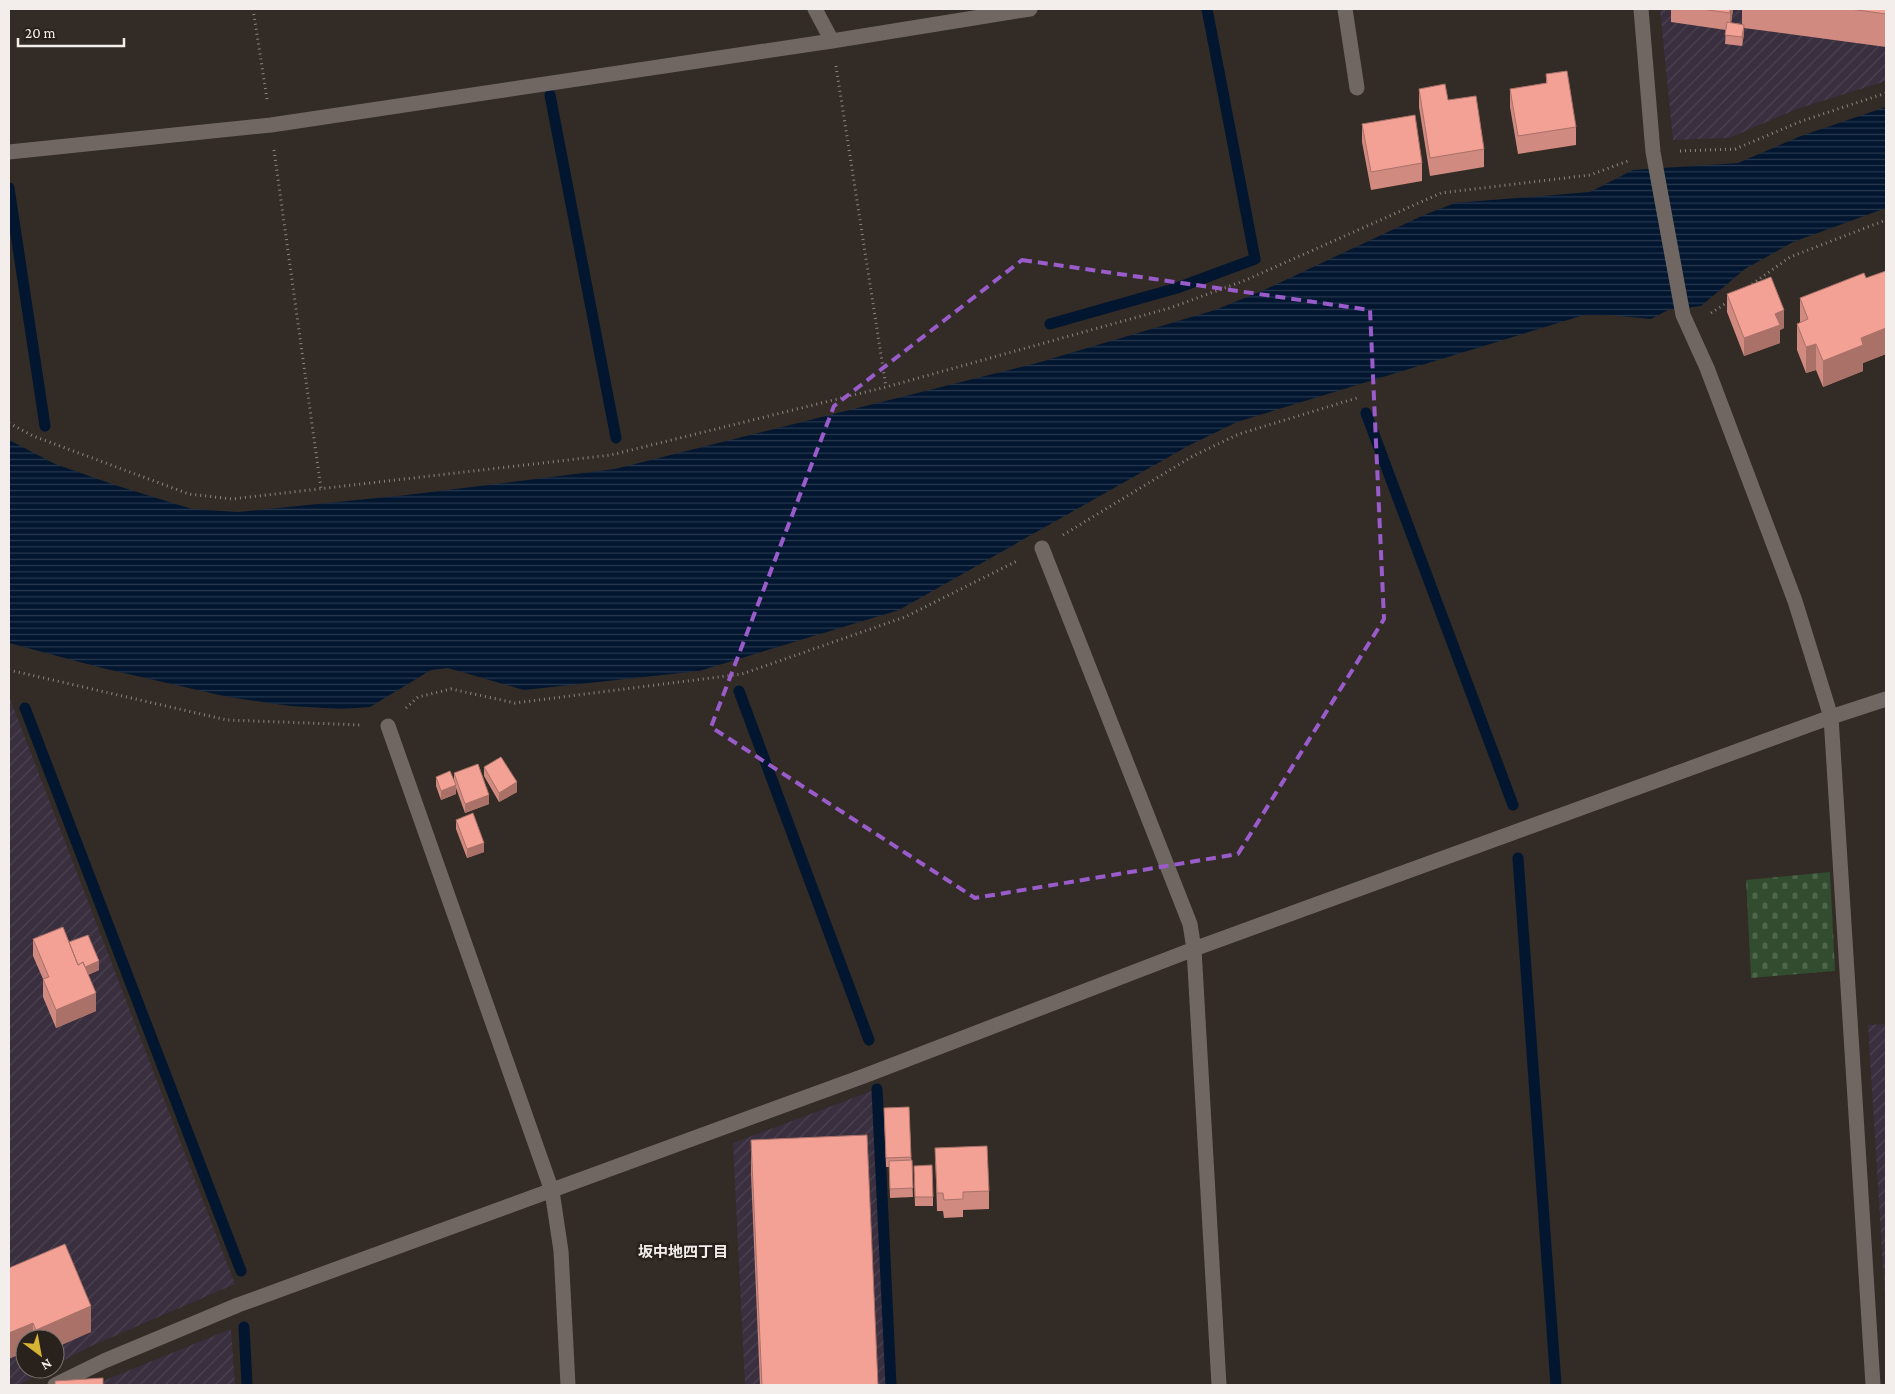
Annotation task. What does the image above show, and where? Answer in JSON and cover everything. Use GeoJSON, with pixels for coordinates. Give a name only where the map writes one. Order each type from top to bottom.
{"type":"FeatureCollection","features":[{"type":"Feature","properties":{"kind":"street"},"geometry":{"type":"LineString","coordinates":[[815,9],[832,40]]}},
{"type":"Feature","properties":{"kind":"street"},"geometry":{"type":"LineString","coordinates":[[9,152],[271,125],[1030,9]]}},
{"type":"Feature","properties":{"kind":"street"},"geometry":{"type":"LineString","coordinates":[[1345,9],[1357,88]]}},
{"type":"Feature","properties":{"kind":"street"},"geometry":{"type":"LineString","coordinates":[[1641,9],[1653,152],[1685,320],[1710,377],[1795,601],[1831,717],[1873,1385]]}},
{"type":"Feature","properties":{"kind":"street"},"geometry":{"type":"LineString","coordinates":[[1042,548],[1190,924],[1194,949],[1219,1385]]}},
{"type":"Feature","properties":{"kind":"street"},"geometry":{"type":"LineString","coordinates":[[55,1385],[104,1361],[238,1305],[864,1076],[1194,949],[1831,717],[1886,700]]}},
{"type":"Feature","properties":{"kind":"street"},"geometry":{"type":"LineString","coordinates":[[388,726],[552,1191],[561,1251],[568,1385]]}},
{"type":"Feature","properties":{"kind":"path"},"geometry":{"type":"LineString","coordinates":[[253,9],[271,125],[320,489]]}},
{"type":"Feature","properties":{"kind":"path"},"geometry":{"type":"LineString","coordinates":[[832,40],[886,386]]}},
{"type":"Feature","properties":{"kind":"path"},"geometry":{"type":"LineString","coordinates":[[9,423],[33,436],[189,494],[232,499],[611,455],[886,386],[1170,308],[1246,280],[1441,193],[1590,176],[1653,152],[1735,149],[1802,120],[1886,93]]}},
{"type":"Feature","properties":{"kind":"path"},"geometry":{"type":"LineString","coordinates":[[1744,290],[1790,257],[1886,220]]}},
{"type":"Feature","properties":{"kind":"path"},"geometry":{"type":"LineString","coordinates":[[1685,320],[1714,311],[1736,295]]}},
{"type":"Feature","properties":{"kind":"path"},"geometry":{"type":"LineString","coordinates":[[9,670],[227,720],[388,726],[418,697],[451,689],[515,702],[742,674],[905,618],[1042,548],[1193,456],[1239,434],[1358,398]]}},
{"type":"Feature","properties":{"kind":"highlighted area"},"geometry":{"type":"Polygon","coordinates":[[[1022,260],[1370,310],[1384,619],[1238,854],[975,898],[711,727],[834,406],[1022,260]]]}},
{"type":"Feature","properties":{"kind":"shaded area"},"geometry":{"type":"Polygon","coordinates":[[[1660,9],[1886,9],[1886,81],[1797,109],[1729,138],[1673,140],[1660,9]]]}},
{"type":"Feature","properties":{"kind":"shaded area"},"geometry":{"type":"Polygon","coordinates":[[[9,696],[235,1284],[89,1347],[65,1360],[65,1329],[15,1329],[15,1379],[30,1379],[19,1385],[9,1385],[9,696]]]}},
{"type":"Feature","properties":{"kind":"shaded area"},"geometry":{"type":"Polygon","coordinates":[[[1886,1024],[1886,1315],[1868,1025],[1886,1024]]]}},
{"type":"Feature","properties":{"kind":"shaded area"},"geometry":{"type":"Polygon","coordinates":[[[877,1089],[891,1385],[745,1385],[733,1143],[877,1089]]]}},
{"type":"Feature","properties":{"kind":"shaded area"},"geometry":{"type":"Polygon","coordinates":[[[231,1329],[235,1385],[93,1385],[231,1329]]]}},
{"type":"Feature","properties":{"kind":"green space"},"geometry":{"type":"Polygon","coordinates":[[[1830,872],[1835,971],[1751,978],[1746,880],[1830,872]]]}},
{"type":"Feature","properties":{"kind":"water"},"geometry":{"type":"Polygon","coordinates":[[[1886,107],[1886,208],[1793,242],[1745,269],[1701,306],[1668,310],[1651,319],[1610,315],[1584,315],[1237,422],[1188,446],[899,610],[699,671],[524,690],[448,668],[431,670],[370,707],[342,709],[290,706],[228,697],[102,668],[9,643],[9,440],[55,464],[118,486],[192,509],[238,512],[407,495],[615,469],[1037,363],[1215,310],[1264,290],[1424,215],[1455,203],[1590,192],[1633,170],[1738,163],[1801,136],[1886,107]]]}},
{"type":"Feature","properties":{"kind":"building"},"geometry":{"type":"Polygon","coordinates":[[[1701,9],[1730,9],[1730,13],[1701,9]]]}},
{"type":"Feature","properties":{"kind":"building"},"geometry":{"type":"Polygon","coordinates":[[[1850,9],[1886,9],[1886,14],[1850,9]]]}},
{"type":"Feature","properties":{"kind":"building"},"geometry":{"type":"Polygon","coordinates":[[[1727,22],[1744,25],[1742,37],[1725,35],[1727,22]]]}},
{"type":"Feature","properties":{"kind":"building"},"geometry":{"type":"Polygon","coordinates":[[[1567,71],[1576,127],[1518,136],[1510,89],[1547,83],[1546,74],[1567,71]]]}},
{"type":"Feature","properties":{"kind":"building"},"geometry":{"type":"Polygon","coordinates":[[[1445,84],[1448,100],[1476,96],[1484,149],[1430,158],[1419,89],[1445,84]]]}},
{"type":"Feature","properties":{"kind":"building"},"geometry":{"type":"Polygon","coordinates":[[[1415,115],[1422,163],[1371,172],[1362,124],[1415,115]]]}},
{"type":"Feature","properties":{"kind":"building"},"geometry":{"type":"Polygon","coordinates":[[[1886,271],[1886,328],[1861,338],[1863,345],[1823,361],[1816,344],[1806,347],[1797,324],[1808,319],[1800,298],[1864,273],[1866,278],[1886,271]]]}},
{"type":"Feature","properties":{"kind":"building"},"geometry":{"type":"Polygon","coordinates":[[[1771,277],[1784,310],[1775,314],[1780,325],[1744,338],[1727,294],[1771,277]]]}},
{"type":"Feature","properties":{"kind":"building"},"geometry":{"type":"Polygon","coordinates":[[[501,757],[517,782],[499,793],[484,767],[501,757]]]}},
{"type":"Feature","properties":{"kind":"building"},"geometry":{"type":"Polygon","coordinates":[[[478,764],[489,795],[465,804],[454,773],[478,764]]]}},
{"type":"Feature","properties":{"kind":"building"},"geometry":{"type":"Polygon","coordinates":[[[450,771],[456,785],[441,791],[436,777],[450,771]]]}},
{"type":"Feature","properties":{"kind":"building"},"geometry":{"type":"Polygon","coordinates":[[[473,813],[484,843],[467,849],[456,820],[473,813]]]}},
{"type":"Feature","properties":{"kind":"building"},"geometry":{"type":"Polygon","coordinates":[[[63,927],[78,965],[83,962],[96,993],[56,1010],[43,979],[49,977],[33,939],[63,927]]]}},
{"type":"Feature","properties":{"kind":"building"},"geometry":{"type":"Polygon","coordinates":[[[88,935],[99,961],[85,967],[83,962],[78,965],[69,942],[88,935]]]}},
{"type":"Feature","properties":{"kind":"building"},"geometry":{"type":"Polygon","coordinates":[[[909,1107],[911,1157],[886,1158],[884,1108],[909,1107]]]}},
{"type":"Feature","properties":{"kind":"building"},"geometry":{"type":"Polygon","coordinates":[[[867,1135],[878,1385],[762,1385],[751,1140],[867,1135]]]}},
{"type":"Feature","properties":{"kind":"building"},"geometry":{"type":"Polygon","coordinates":[[[987,1146],[989,1191],[963,1192],[963,1199],[944,1200],[943,1193],[937,1193],[935,1148],[987,1146]]]}},
{"type":"Feature","properties":{"kind":"building"},"geometry":{"type":"Polygon","coordinates":[[[912,1160],[913,1188],[890,1189],[889,1161],[912,1160]]]}},
{"type":"Feature","properties":{"kind":"building"},"geometry":{"type":"Polygon","coordinates":[[[932,1165],[933,1197],[915,1197],[914,1166],[932,1165]]]}},
{"type":"Feature","properties":{"kind":"building"},"geometry":{"type":"Polygon","coordinates":[[[65,1244],[91,1306],[38,1329],[36,1329],[33,1323],[9,1333],[9,1268],[65,1244]]]}},
{"type":"Feature","properties":{"kind":"building"},"geometry":{"type":"Polygon","coordinates":[[[103,1378],[103,1385],[55,1385],[55,1381],[103,1378]]]}},
{"type":"Feature","properties":{"kind":"waterway"},"geometry":{"type":"LineString","coordinates":[[1050,324],[1177,288],[1255,259],[1207,9]]}},
{"type":"Feature","properties":{"kind":"waterway"},"geometry":{"type":"LineString","coordinates":[[550,95],[616,438]]}},
{"type":"Feature","properties":{"kind":"waterway"},"geometry":{"type":"LineString","coordinates":[[9,188],[45,426]]}},
{"type":"Feature","properties":{"kind":"waterway"},"geometry":{"type":"LineString","coordinates":[[1366,413],[1513,805]]}},
{"type":"Feature","properties":{"kind":"waterway"},"geometry":{"type":"LineString","coordinates":[[739,691],[869,1040]]}},
{"type":"Feature","properties":{"kind":"waterway"},"geometry":{"type":"LineString","coordinates":[[25,708],[241,1271]]}},
{"type":"Feature","properties":{"kind":"waterway"},"geometry":{"type":"LineString","coordinates":[[1518,858],[1556,1385]]}},
{"type":"Feature","properties":{"kind":"waterway"},"geometry":{"type":"LineString","coordinates":[[877,1089],[891,1385]]}},
{"type":"Feature","properties":{"kind":"waterway"},"geometry":{"type":"LineString","coordinates":[[244,1327],[247,1385]]}},
{"type":"Feature","properties":{"kind":"district","name":"坂中地四丁目"},"geometry":{"type":"Point","coordinates":[683,1252]}}]}
